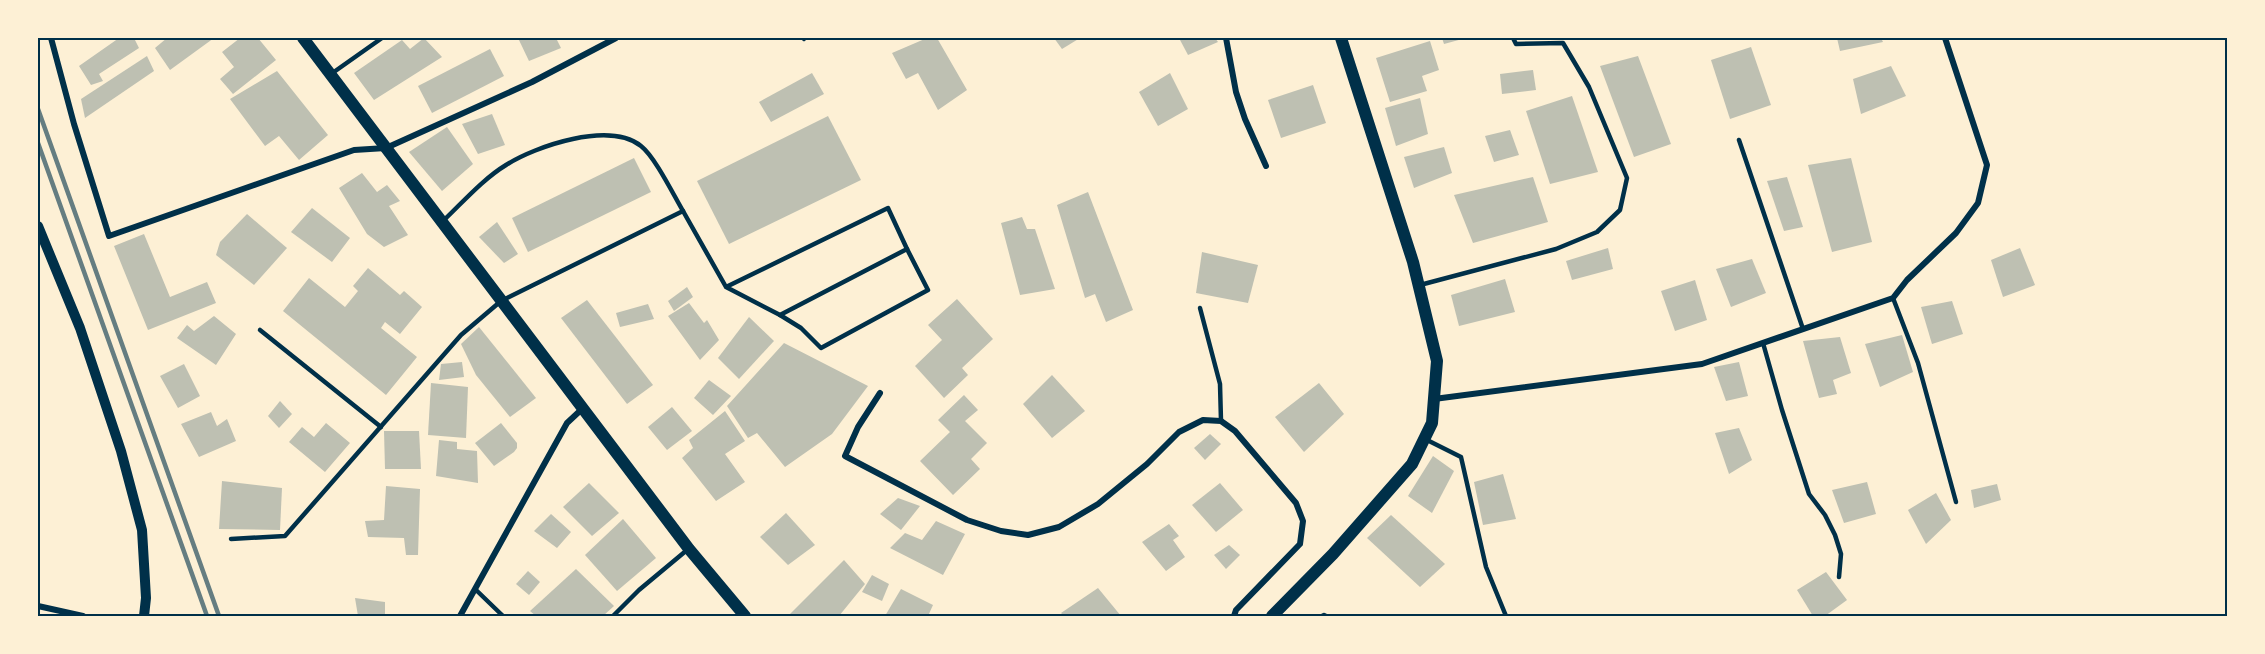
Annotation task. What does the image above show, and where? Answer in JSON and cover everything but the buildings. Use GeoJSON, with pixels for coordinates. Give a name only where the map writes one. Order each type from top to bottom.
{"type":"FeatureCollection","features":[{"type":"Feature","properties":{"kind":"main road"},"geometry":{"type":"LineString","coordinates":[[303,38],[689,549],[745,616]]}},
{"type":"Feature","properties":{"kind":"main road"},"geometry":{"type":"LineString","coordinates":[[1272,616],[1333,554],[1412,464],[1432,423],[1437,361],[1419,285],[1341,38]]}},
{"type":"Feature","properties":{"kind":"street"},"geometry":{"type":"LineString","coordinates":[[51,38],[74,124],[109,236],[354,150],[386,148],[532,82],[616,38]]}},
{"type":"Feature","properties":{"kind":"street"},"geometry":{"type":"LineString","coordinates":[[1226,38],[1236,92],[1245,119],[1266,166]]}},
{"type":"Feature","properties":{"kind":"street"},"geometry":{"type":"LineString","coordinates":[[1434,399],[1702,364],[1893,298],[1906,280],[1956,233],[1978,203],[1987,165],[1945,38]]}},
{"type":"Feature","properties":{"kind":"street"},"geometry":{"type":"LineString","coordinates":[[38,226],[80,328],[121,451],[142,530],[146,598],[144,616]]}},
{"type":"Feature","properties":{"kind":"street"},"geometry":{"type":"LineString","coordinates":[[880,393],[858,427],[845,456],[968,520],[1001,531],[1028,535],[1059,526],[1098,504],[1147,464],[1179,432],[1203,420],[1221,421],[1235,431],[1296,503],[1302,521],[1300,544],[1236,610],[1234,616]]}},
{"type":"Feature","properties":{"kind":"street"},"geometry":{"type":"LineString","coordinates":[[460,616],[567,423],[582,409]]}},
{"type":"Feature","properties":{"kind":"street"},"geometry":{"type":"LineString","coordinates":[[38,606],[83,616]]}},
{"type":"Feature","properties":{"kind":"lane"},"geometry":{"type":"LineString","coordinates":[[331,74],[382,38]]}},
{"type":"Feature","properties":{"kind":"lane"},"geometry":{"type":"LineString","coordinates":[[1419,285],[1556,249],[1597,232],[1620,210],[1627,178],[1588,87],[1563,43],[1516,44],[1513,38]]}},
{"type":"Feature","properties":{"kind":"lane"},"geometry":{"type":"LineString","coordinates":[[441,222],[503,167],[532,151],[585,137],[607,136],[630,140],[642,146],[649,154],[726,287],[801,328],[822,348],[927,291],[888,208],[726,287]]}},
{"type":"Feature","properties":{"kind":"lane"},"geometry":{"type":"LineString","coordinates":[[1739,140],[1803,329]]}},
{"type":"Feature","properties":{"kind":"lane"},"geometry":{"type":"LineString","coordinates":[[231,539],[285,536],[461,335],[501,301],[683,211]]}},
{"type":"Feature","properties":{"kind":"lane"},"geometry":{"type":"LineString","coordinates":[[780,315],[907,249]]}},
{"type":"Feature","properties":{"kind":"lane"},"geometry":{"type":"LineString","coordinates":[[1893,298],[1918,363],[1956,502]]}},
{"type":"Feature","properties":{"kind":"lane"},"geometry":{"type":"LineString","coordinates":[[1200,308],[1220,384],[1221,421]]}},
{"type":"Feature","properties":{"kind":"lane"},"geometry":{"type":"LineString","coordinates":[[260,330],[381,427]]}},
{"type":"Feature","properties":{"kind":"lane"},"geometry":{"type":"LineString","coordinates":[[1763,343],[1809,494],[1825,515],[1835,535],[1840,554],[1839,577]]}},
{"type":"Feature","properties":{"kind":"lane"},"geometry":{"type":"LineString","coordinates":[[1425,439],[1461,457],[1486,567],[1506,616]]}},
{"type":"Feature","properties":{"kind":"lane"},"geometry":{"type":"LineString","coordinates":[[613,616],[639,590],[689,549]]}},
{"type":"Feature","properties":{"kind":"lane"},"geometry":{"type":"LineString","coordinates":[[475,589],[503,616]]}},
{"type":"Feature","properties":{"kind":"railway"},"geometry":{"type":"LineString","coordinates":[[38,109],[219,616]]}},
{"type":"Feature","properties":{"kind":"railway"},"geometry":{"type":"LineString","coordinates":[[38,143],[207,616]]}}]}
